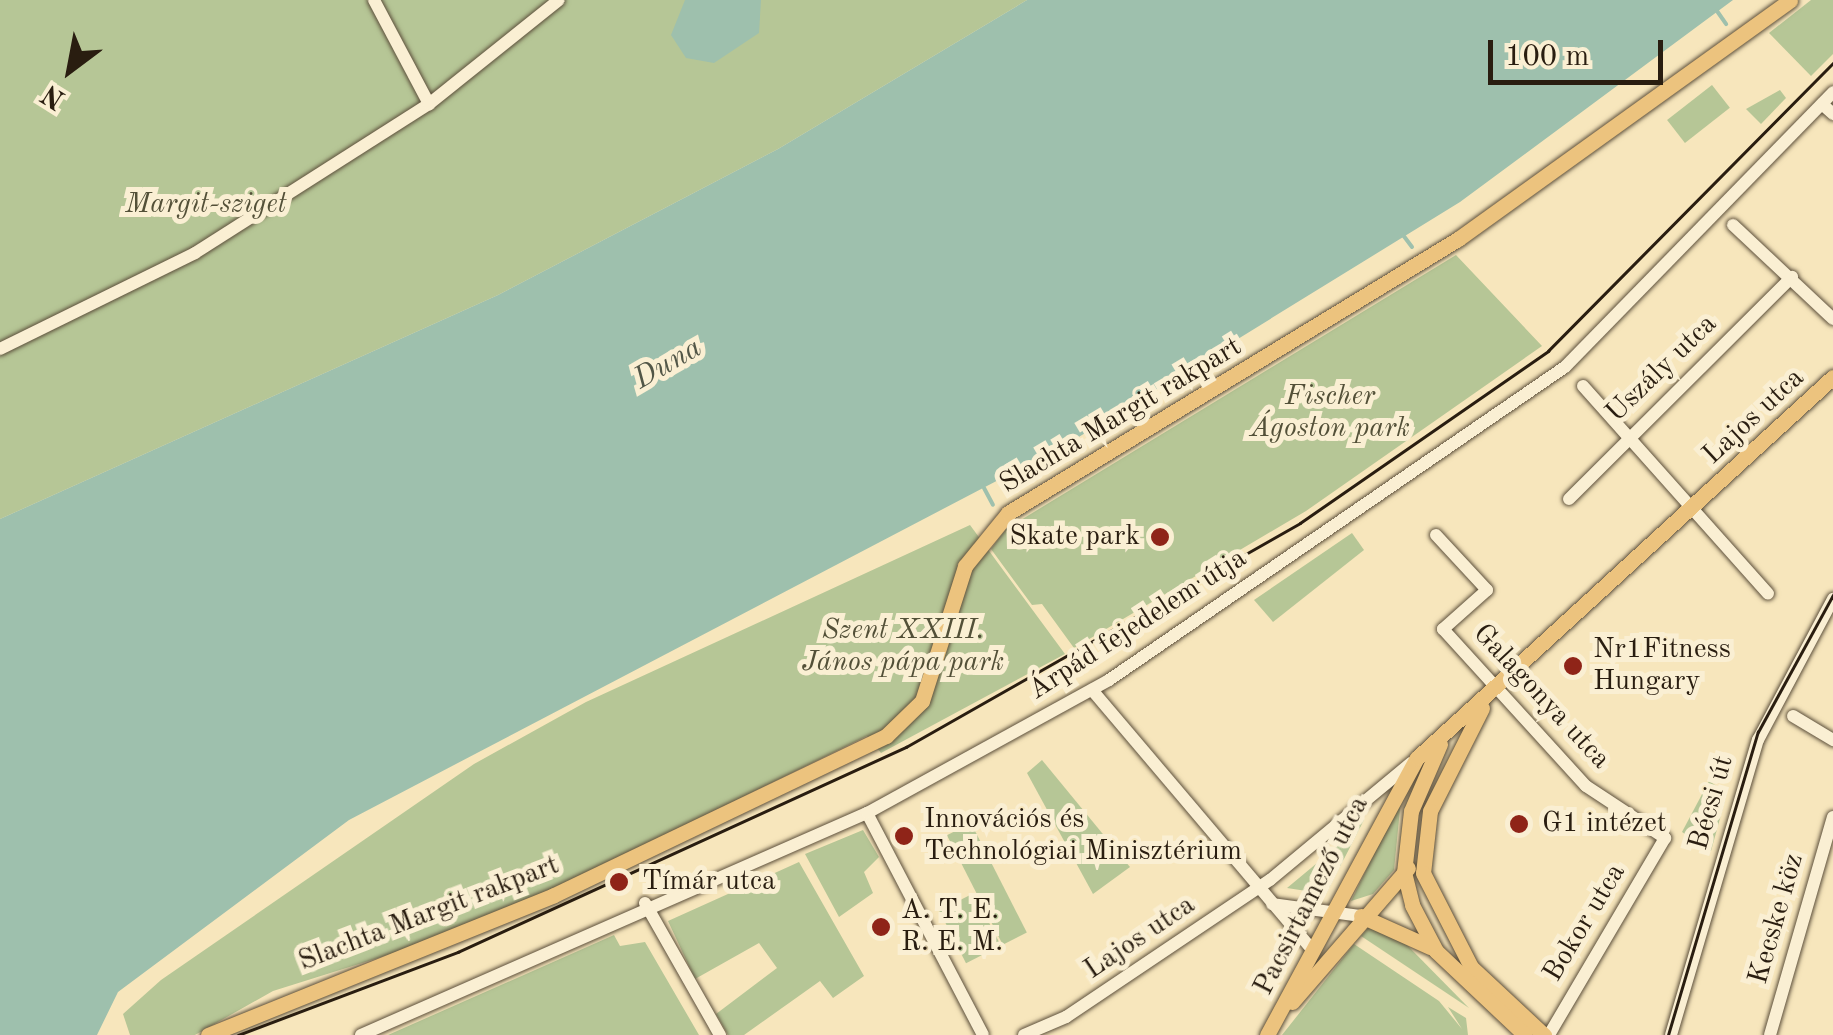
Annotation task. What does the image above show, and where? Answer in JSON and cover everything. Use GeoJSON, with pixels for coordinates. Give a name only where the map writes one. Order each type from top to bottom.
{"type":"FeatureCollection","features":[{"type":"Feature","properties":{"kind":"main road","name":"Slachta Margit rakpart"},"geometry":{"type":"LineString","coordinates":[[208,1035],[554,895],[886,736],[922,701],[965,566],[1008,514],[1473,228],[1790,0]]}},
{"type":"Feature","properties":{"kind":"main road","name":"Lajos utca"},"geometry":{"type":"LineString","coordinates":[[1392,795],[1416,758],[1493,694],[1833,377]]}},
{"type":"Feature","properties":{"kind":"main road","name":"Lajos utca"},"geometry":{"type":"LineString","coordinates":[[1424,838],[1443,774],[1493,694]]}},
{"type":"Feature","properties":{"kind":"main road"},"geometry":{"type":"LineString","coordinates":[[1436,951],[1404,872],[1418,786],[1456,725]]}},
{"type":"Feature","properties":{"kind":"main road","name":"Pacsirtamező utca"},"geometry":{"type":"LineString","coordinates":[[1267,1035],[1392,795]]}},
{"type":"Feature","properties":{"kind":"main road"},"geometry":{"type":"LineString","coordinates":[[1424,838],[1422,873],[1449,936],[1547,1035]]}},
{"type":"Feature","properties":{"kind":"main road","name":"Pacsirtamező utca"},"geometry":{"type":"LineString","coordinates":[[1276,1020],[1404,872],[1424,838]]}},
{"type":"Feature","properties":{"kind":"main road"},"geometry":{"type":"LineString","coordinates":[[1362,916],[1436,951],[1525,1035]]}},
{"type":"Feature","properties":{"kind":"street"},"geometry":{"type":"LineString","coordinates":[[374,0],[428,104]]}},
{"type":"Feature","properties":{"kind":"street"},"geometry":{"type":"LineString","coordinates":[[0,349],[195,253],[428,104],[559,0]]}},
{"type":"Feature","properties":{"kind":"street","name":"Árpád fejedelem útja"},"geometry":{"type":"LineString","coordinates":[[361,1035],[645,903],[866,812],[1092,690],[1566,367],[1833,92]]}},
{"type":"Feature","properties":{"kind":"street"},"geometry":{"type":"LineString","coordinates":[[1822,104],[1833,114]]}},
{"type":"Feature","properties":{"kind":"street"},"geometry":{"type":"LineString","coordinates":[[1734,225],[1833,318]]}},
{"type":"Feature","properties":{"kind":"street","name":"Uszály utca"},"geometry":{"type":"LineString","coordinates":[[1569,499],[1628,435],[1792,277]]}},
{"type":"Feature","properties":{"kind":"street"},"geometry":{"type":"LineString","coordinates":[[1583,386],[1768,594]]}},
{"type":"Feature","properties":{"kind":"street","name":"Galagonya utca"},"geometry":{"type":"LineString","coordinates":[[1436,535],[1486,590],[1443,629],[1493,694],[1586,786],[1665,838]]}},
{"type":"Feature","properties":{"kind":"street","name":"Bécsi út"},"geometry":{"type":"LineString","coordinates":[[1671,1035],[1758,740],[1833,599]]}},
{"type":"Feature","properties":{"kind":"street"},"geometry":{"type":"LineString","coordinates":[[1092,690],[1312,949]]}},
{"type":"Feature","properties":{"kind":"street"},"geometry":{"type":"LineString","coordinates":[[1793,716],[1833,740]]}},
{"type":"Feature","properties":{"kind":"street","name":"Lajos utca"},"geometry":{"type":"LineString","coordinates":[[1024,1035],[1047,1031],[1258,888],[1416,758]]}},
{"type":"Feature","properties":{"kind":"street"},"geometry":{"type":"LineString","coordinates":[[866,812],[982,1035]]}},
{"type":"Feature","properties":{"kind":"street","name":"Kecske köz"},"geometry":{"type":"LineString","coordinates":[[1770,1035],[1833,816]]}},
{"type":"Feature","properties":{"kind":"street","name":"Bokor utca"},"geometry":{"type":"LineString","coordinates":[[1547,1035],[1665,838]]}},
{"type":"Feature","properties":{"kind":"street"},"geometry":{"type":"LineString","coordinates":[[1332,909],[1376,902]]}},
{"type":"Feature","properties":{"kind":"street"},"geometry":{"type":"LineString","coordinates":[[645,903],[720,1035]]}},
{"type":"Feature","properties":{"kind":"street"},"geometry":{"type":"LineString","coordinates":[[1272,904],[1362,916]]}},
{"type":"Feature","properties":{"kind":"green space","name":"Margit-sziget"},"geometry":{"type":"Polygon","coordinates":[[[0,0],[1027,0],[778,149],[498,295],[0,519],[0,0]]]}},
{"type":"Feature","properties":{"kind":"green space"},"geometry":{"type":"Polygon","coordinates":[[[1811,0],[1833,0],[1833,54],[1811,76],[1769,33],[1811,0]]]}},
{"type":"Feature","properties":{"kind":"green space"},"geometry":{"type":"Polygon","coordinates":[[[1712,85],[1730,108],[1685,143],[1667,120],[1712,85]]]}},
{"type":"Feature","properties":{"kind":"green space"},"geometry":{"type":"Polygon","coordinates":[[[1780,90],[1786,98],[1761,124],[1746,109],[1780,90]]]}},
{"type":"Feature","properties":{"kind":"green space","name":"Fischer Ágoston park"},"geometry":{"type":"Polygon","coordinates":[[[1456,255],[1542,346],[1306,511],[1074,648],[1042,604],[1032,605],[991,549],[1006,529],[1456,255]]]}},
{"type":"Feature","properties":{"kind":"green space","name":"Szent XXIII. János pápa park"},"geometry":{"type":"Polygon","coordinates":[[[970,525],[1065,654],[881,753],[867,736],[480,926],[273,991],[195,1035],[130,1035],[123,1014],[161,980],[474,764],[586,702],[970,525]]]}},
{"type":"Feature","properties":{"kind":"green space"},"geometry":{"type":"Polygon","coordinates":[[[1352,533],[1364,550],[1273,622],[1254,600],[1352,533]]]}},
{"type":"Feature","properties":{"kind":"green space"},"geometry":{"type":"Polygon","coordinates":[[[1042,760],[1130,867],[1093,894],[1027,773],[1042,760]]]}},
{"type":"Feature","properties":{"kind":"green space"},"geometry":{"type":"Polygon","coordinates":[[[1709,781],[1727,793],[1711,851],[1682,832],[1709,781]]]}},
{"type":"Feature","properties":{"kind":"green space"},"geometry":{"type":"Polygon","coordinates":[[[1401,799],[1394,870],[1373,894],[1351,901],[1401,799]]]}},
{"type":"Feature","properties":{"kind":"green space"},"geometry":{"type":"Polygon","coordinates":[[[1360,817],[1364,820],[1326,894],[1287,888],[1352,834],[1360,817]]]}},
{"type":"Feature","properties":{"kind":"green space"},"geometry":{"type":"Polygon","coordinates":[[[971,823],[1027,933],[1003,945],[947,835],[971,823]]]}},
{"type":"Feature","properties":{"kind":"green space"},"geometry":{"type":"Polygon","coordinates":[[[863,830],[879,857],[864,872],[873,893],[839,917],[805,854],[863,830]]]}},
{"type":"Feature","properties":{"kind":"green space"},"geometry":{"type":"Polygon","coordinates":[[[799,862],[864,976],[833,998],[820,981],[744,1035],[728,1035],[716,1014],[777,968],[759,943],[695,979],[668,921],[799,862]]]}},
{"type":"Feature","properties":{"kind":"green space"},"geometry":{"type":"Polygon","coordinates":[[[974,893],[1001,946],[966,963],[939,911],[974,893]]]}},
{"type":"Feature","properties":{"kind":"green space"},"geometry":{"type":"Polygon","coordinates":[[[1369,927],[1407,945],[1469,1008],[1361,936],[1369,927]]]}},
{"type":"Feature","properties":{"kind":"green space"},"geometry":{"type":"Polygon","coordinates":[[[614,935],[620,946],[645,942],[699,1035],[388,1035],[614,935]]]}},
{"type":"Feature","properties":{"kind":"green space"},"geometry":{"type":"Polygon","coordinates":[[[1354,944],[1439,1001],[1462,1029],[1448,1007],[1466,1018],[1468,1035],[1282,1035],[1354,944]]]}},
{"type":"Feature","properties":{"kind":"water"},"geometry":{"type":"Polygon","coordinates":[[[685,0],[761,0],[759,33],[714,63],[686,58],[671,35],[685,0]]]}},
{"type":"Feature","properties":{"kind":"water","name":"Duna"},"geometry":{"type":"Polygon","coordinates":[[[1027,0],[1733,0],[1460,202],[1069,443],[349,820],[118,992],[97,1035],[0,1035],[0,519],[498,295],[778,149],[1027,0]]]}},
{"type":"Feature","properties":{"kind":"waterway"},"geometry":{"type":"LineString","coordinates":[[1717,11],[1726,24]]}},
{"type":"Feature","properties":{"kind":"waterway"},"geometry":{"type":"LineString","coordinates":[[1403,235],[1412,247]]}},
{"type":"Feature","properties":{"kind":"waterway"},"geometry":{"type":"LineString","coordinates":[[984,488],[993,505]]}},
{"type":"Feature","properties":{"kind":"tram line"},"geometry":{"type":"LineString","coordinates":[[238,1035],[458,952],[906,747],[1300,523],[1548,351],[1833,63]]}},
{"type":"Feature","properties":{"kind":"tram line"},"geometry":{"type":"LineString","coordinates":[[1668,1035],[1758,732],[1833,595]]}},
{"type":"Feature","properties":{"kind":"place","name":"Skate park"},"geometry":{"type":"Point","coordinates":[1160,537]}},
{"type":"Feature","properties":{"kind":"place","name":"Nr1Fitness Hungary"},"geometry":{"type":"Point","coordinates":[1573,666]}},
{"type":"Feature","properties":{"kind":"place","name":"G1 intézet"},"geometry":{"type":"Point","coordinates":[1519,824]}},
{"type":"Feature","properties":{"kind":"place","name":"Innovációs és Technológiai Minisztérium"},"geometry":{"type":"Point","coordinates":[904,836]}},
{"type":"Feature","properties":{"kind":"place","name":"Tímár utca"},"geometry":{"type":"Point","coordinates":[619,882]}},
{"type":"Feature","properties":{"kind":"place","name":"A. T. E. R. E. M."},"geometry":{"type":"Point","coordinates":[881,927]}}]}
